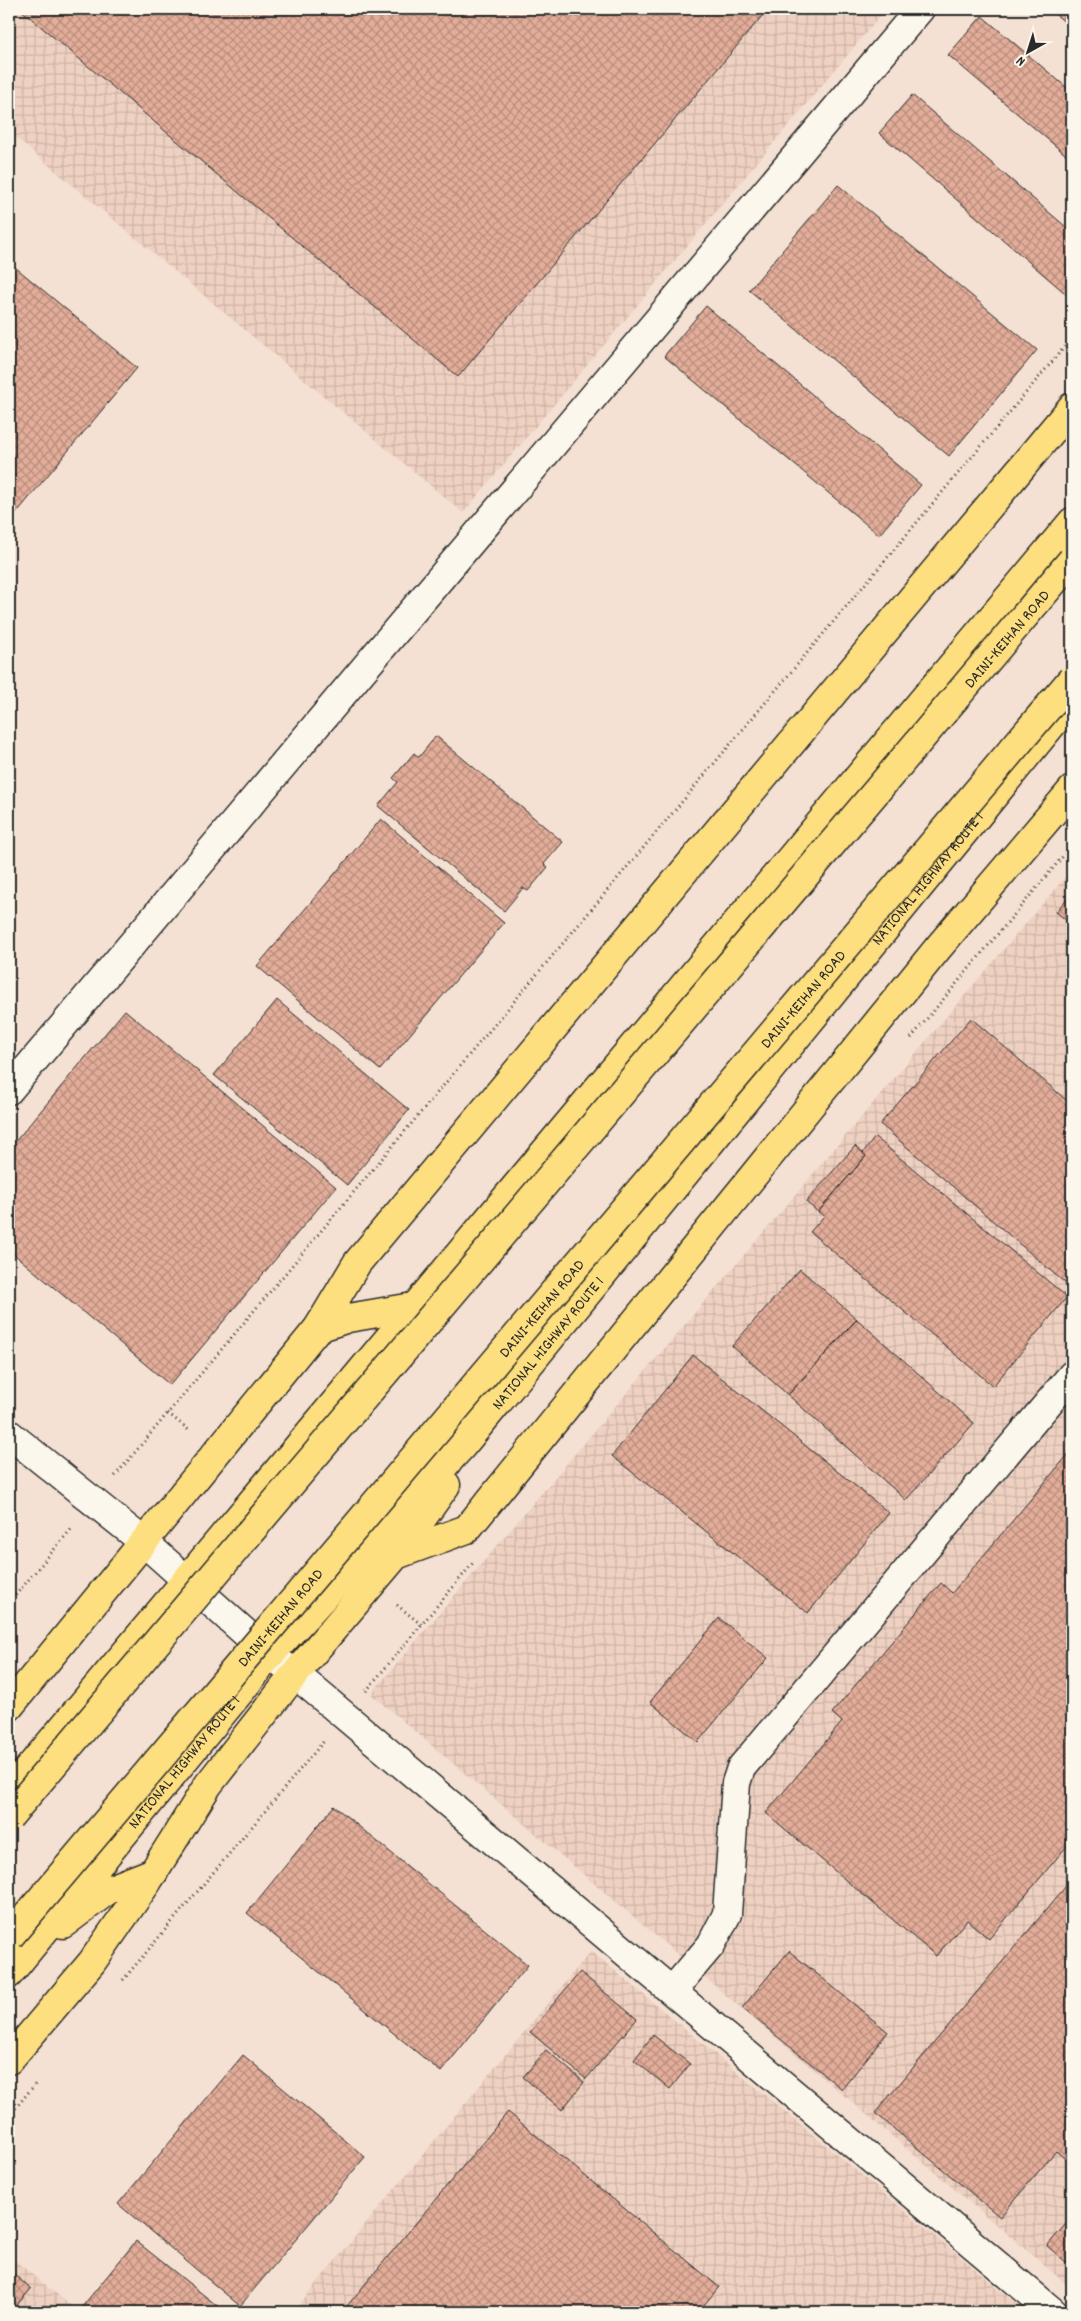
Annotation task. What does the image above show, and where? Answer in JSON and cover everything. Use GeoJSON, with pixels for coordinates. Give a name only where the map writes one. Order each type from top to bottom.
{"type":"FeatureCollection","features":[{"type":"Feature","properties":{"kind":"highway"},"geometry":{"type":"LineString","coordinates":[[9,1707],[318,1328],[357,1263],[1072,407]]}},
{"type":"Feature","properties":{"kind":"highway"},"geometry":{"type":"LineString","coordinates":[[9,1792],[184,1580],[1072,522]]}},
{"type":"Feature","properties":{"kind":"highway","name":"DAINI-KEIHAN ROAD"},"geometry":{"type":"LineString","coordinates":[[9,1817],[1072,560]]}},
{"type":"Feature","properties":{"kind":"highway","name":"DAINI-KEIHAN ROAD"},"geometry":{"type":"LineString","coordinates":[[18,1944],[1072,679]]}},
{"type":"Feature","properties":{"kind":"highway","name":"NATIONAL HIGHWAY ROUTE 1"},"geometry":{"type":"LineString","coordinates":[[9,1974],[18,1944],[270,1655],[463,1445],[1072,700]]}},
{"type":"Feature","properties":{"kind":"highway"},"geometry":{"type":"LineString","coordinates":[[396,1555],[467,1529],[938,948],[1072,790]]}},
{"type":"Feature","properties":{"kind":"highway"},"geometry":{"type":"LineString","coordinates":[[318,1328],[348,1318],[413,1307]]}},
{"type":"Feature","properties":{"kind":"highway"},"geometry":{"type":"LineString","coordinates":[[9,2060],[92,1962],[154,1872],[208,1785],[295,1674],[396,1555],[457,1470],[463,1445]]}},
{"type":"Feature","properties":{"kind":"highway"},"geometry":{"type":"LineString","coordinates":[[18,1944],[108,1890],[154,1872]]}},
{"type":"Feature","properties":{"kind":"street"},"geometry":{"type":"LineString","coordinates":[[9,1090],[920,9]]}},
{"type":"Feature","properties":{"kind":"street"},"geometry":{"type":"LineString","coordinates":[[672,1991],[711,1945],[727,1914],[736,1783],[741,1768],[1072,1375]]}},
{"type":"Feature","properties":{"kind":"street"},"geometry":{"type":"LineString","coordinates":[[9,1434],[144,1542],[184,1580],[270,1655],[295,1674],[1053,2312]]}},
{"type":"Feature","properties":{"kind":"path"},"geometry":{"type":"LineString","coordinates":[[130,1458],[1072,338]]}},
{"type":"Feature","properties":{"kind":"path"},"geometry":{"type":"LineString","coordinates":[[9,1603],[60,1541]]}},
{"type":"Feature","properties":{"kind":"path"},"geometry":{"type":"LineString","coordinates":[[122,1981],[312,1756]]}},
{"type":"Feature","properties":{"kind":"path"},"geometry":{"type":"LineString","coordinates":[[9,2116],[40,2078]]}},
{"type":"Feature","properties":{"kind":"shaded area"},"geometry":{"type":"Polygon","coordinates":[[[9,9],[886,9],[463,513],[9,132],[9,9]]]}},
{"type":"Feature","properties":{"kind":"shaded area"},"geometry":{"type":"Polygon","coordinates":[[[1072,869],[1072,2289],[371,1694],[1072,869]]]}},
{"type":"Feature","properties":{"kind":"shaded area"},"geometry":{"type":"Polygon","coordinates":[[[591,1951],[1027,2312],[293,2312],[591,1951]]]}},
{"type":"Feature","properties":{"kind":"shaded area"},"geometry":{"type":"Polygon","coordinates":[[[9,2256],[79,2312],[9,2312],[9,2256]]]}},
{"type":"Feature","properties":{"kind":"building"},"geometry":{"type":"Polygon","coordinates":[[[20,9],[768,9],[458,377],[20,9]]]}},
{"type":"Feature","properties":{"kind":"building"},"geometry":{"type":"Polygon","coordinates":[[[1049,9],[1072,9],[1072,28],[1049,9]]]}},
{"type":"Feature","properties":{"kind":"building"},"geometry":{"type":"Polygon","coordinates":[[[982,16],[1072,92],[1072,160],[948,55],[982,16]]]}},
{"type":"Feature","properties":{"kind":"building"},"geometry":{"type":"Polygon","coordinates":[[[912,95],[1072,232],[1072,299],[879,133],[912,95]]]}},
{"type":"Feature","properties":{"kind":"building"},"geometry":{"type":"Polygon","coordinates":[[[838,185],[1037,350],[949,456],[749,290],[838,185]]]}},
{"type":"Feature","properties":{"kind":"building"},"geometry":{"type":"Polygon","coordinates":[[[9,262],[137,368],[9,522],[9,262]]]}},
{"type":"Feature","properties":{"kind":"building"},"geometry":{"type":"Polygon","coordinates":[[[706,306],[921,485],[879,535],[664,356],[706,306]]]}},
{"type":"Feature","properties":{"kind":"building"},"geometry":{"type":"Polygon","coordinates":[[[436,736],[563,842],[544,864],[548,867],[528,891],[523,888],[504,911],[378,806],[398,782],[393,778],[414,753],[419,757],[436,736]]]}},
{"type":"Feature","properties":{"kind":"building"},"geometry":{"type":"Polygon","coordinates":[[[381,819],[504,923],[380,1070],[257,966],[381,819]]]}},
{"type":"Feature","properties":{"kind":"building"},"geometry":{"type":"Polygon","coordinates":[[[1072,892],[1072,925],[1056,912],[1072,892]]]}},
{"type":"Feature","properties":{"kind":"building"},"geometry":{"type":"Polygon","coordinates":[[[277,1000],[409,1110],[347,1185],[214,1075],[277,1000]]]}},
{"type":"Feature","properties":{"kind":"building"},"geometry":{"type":"Polygon","coordinates":[[[125,1010],[336,1187],[170,1385],[9,1250],[9,1149],[125,1010]]]}},
{"type":"Feature","properties":{"kind":"building"},"geometry":{"type":"Polygon","coordinates":[[[971,1018],[1072,1105],[1072,1289],[880,1124],[971,1018]]]}},
{"type":"Feature","properties":{"kind":"building"},"geometry":{"type":"Polygon","coordinates":[[[875,1137],[1067,1297],[993,1386],[810,1232],[824,1216],[818,1212],[866,1156],[863,1153],[875,1137]]]}},
{"type":"Feature","properties":{"kind":"building"},"geometry":{"type":"Polygon","coordinates":[[[855,1146],[866,1156],[818,1212],[806,1202],[855,1146]]]}},
{"type":"Feature","properties":{"kind":"building"},"geometry":{"type":"Polygon","coordinates":[[[800,1269],[857,1319],[788,1395],[732,1346],[800,1269]]]}},
{"type":"Feature","properties":{"kind":"building"},"geometry":{"type":"Polygon","coordinates":[[[857,1319],[974,1423],[906,1500],[788,1395],[857,1319]]]}},
{"type":"Feature","properties":{"kind":"building"},"geometry":{"type":"Polygon","coordinates":[[[693,1355],[889,1513],[808,1613],[612,1456],[693,1355]]]}},
{"type":"Feature","properties":{"kind":"building"},"geometry":{"type":"Polygon","coordinates":[[[1072,1450],[1072,1840],[989,1939],[967,1920],[936,1956],[766,1813],[842,1722],[832,1713],[941,1583],[952,1593],[1072,1450]]]}},
{"type":"Feature","properties":{"kind":"building"},"geometry":{"type":"Polygon","coordinates":[[[719,1618],[768,1658],[698,1742],[650,1702],[719,1618]]]}},
{"type":"Feature","properties":{"kind":"building"},"geometry":{"type":"Polygon","coordinates":[[[334,1806],[528,1965],[441,2072],[247,1913],[334,1806]]]}},
{"type":"Feature","properties":{"kind":"building"},"geometry":{"type":"Polygon","coordinates":[[[1072,1879],[1072,2165],[1056,2151],[1000,2217],[875,2113],[1072,1879]]]}},
{"type":"Feature","properties":{"kind":"building"},"geometry":{"type":"Polygon","coordinates":[[[789,1951],[888,2032],[842,2089],[742,2008],[789,1951]]]}},
{"type":"Feature","properties":{"kind":"building"},"geometry":{"type":"Polygon","coordinates":[[[580,1972],[637,2019],[586,2079],[530,2032],[580,1972]]]}},
{"type":"Feature","properties":{"kind":"building"},"geometry":{"type":"Polygon","coordinates":[[[653,2035],[690,2064],[670,2089],[634,2060],[653,2035]]]}},
{"type":"Feature","properties":{"kind":"building"},"geometry":{"type":"Polygon","coordinates":[[[546,2050],[584,2082],[562,2110],[523,2077],[546,2050]]]}},
{"type":"Feature","properties":{"kind":"building"},"geometry":{"type":"Polygon","coordinates":[[[243,2055],[365,2157],[240,2306],[118,2204],[243,2055]]]}},
{"type":"Feature","properties":{"kind":"building"},"geometry":{"type":"Polygon","coordinates":[[[508,2112],[719,2287],[698,2312],[342,2312],[508,2112]]]}},
{"type":"Feature","properties":{"kind":"building"},"geometry":{"type":"Polygon","coordinates":[[[1072,2217],[1072,2267],[1047,2246],[1072,2217]]]}},
{"type":"Feature","properties":{"kind":"building"},"geometry":{"type":"Polygon","coordinates":[[[136,2241],[225,2312],[87,2312],[81,2308],[136,2241]]]}},
{"type":"Feature","properties":{"kind":"building"},"geometry":{"type":"Polygon","coordinates":[[[9,2270],[31,2289],[11,2312],[9,2312],[9,2270]]]}}]}
